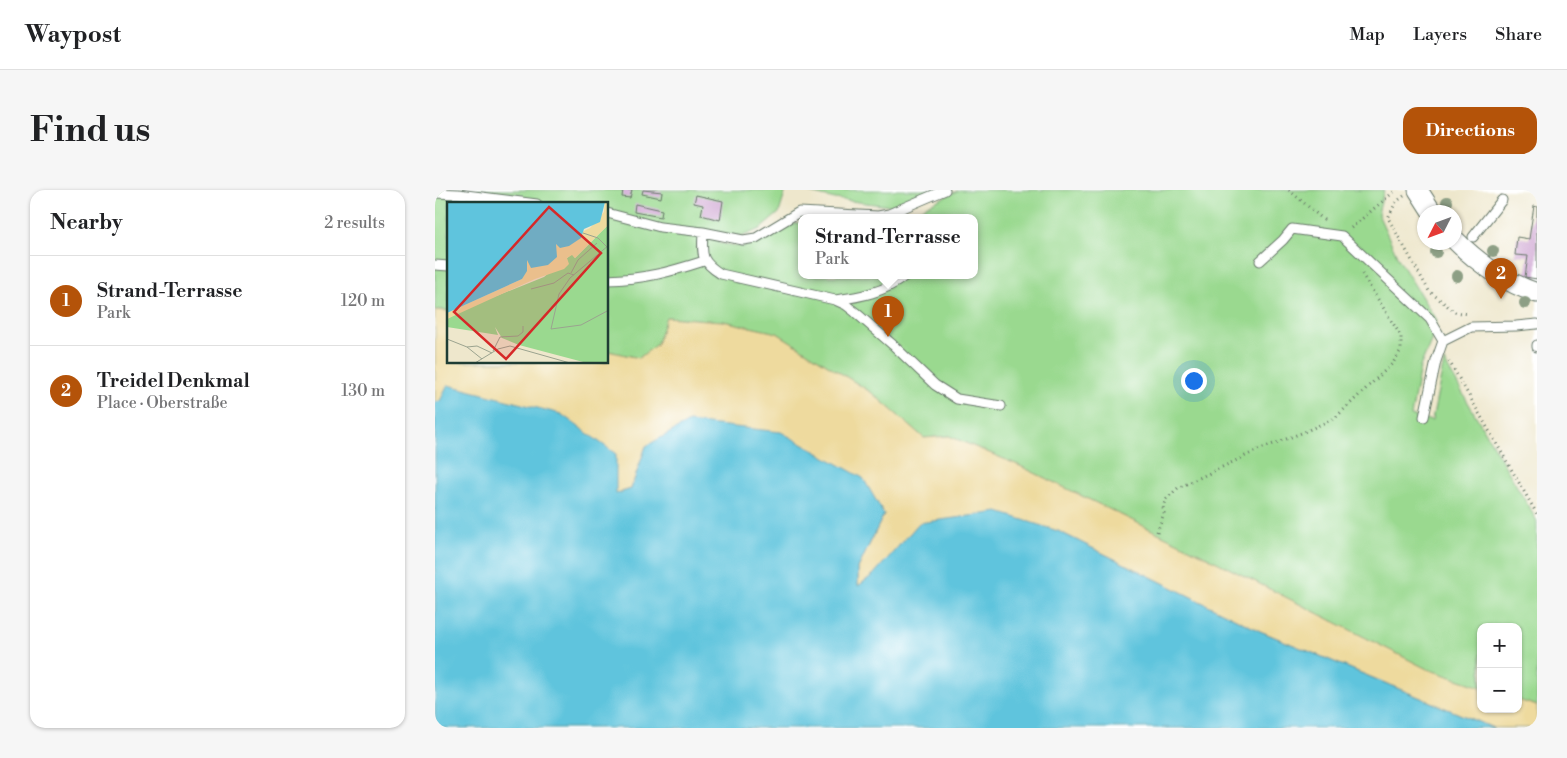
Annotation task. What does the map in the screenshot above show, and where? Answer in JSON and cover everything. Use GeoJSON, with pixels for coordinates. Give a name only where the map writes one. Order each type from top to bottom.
{"type":"FeatureCollection","features":[{"type":"Feature","properties":{"kind":"street"},"geometry":{"type":"LineString","coordinates":[[1413,192],[1425,205]]}},
{"type":"Feature","properties":{"kind":"street"},"geometry":{"type":"LineString","coordinates":[[1464,238],[1464,249],[1493,271],[1522,288],[1537,293]]}},
{"type":"Feature","properties":{"kind":"lane"},"geometry":{"type":"LineString","coordinates":[[889,214],[945,190]]}},
{"type":"Feature","properties":{"kind":"lane"},"geometry":{"type":"LineString","coordinates":[[435,193],[521,202]]}},
{"type":"Feature","properties":{"kind":"lane"},"geometry":{"type":"LineString","coordinates":[[1464,238],[1502,200]]}},
{"type":"Feature","properties":{"kind":"lane"},"geometry":{"type":"LineString","coordinates":[[609,214],[660,227],[703,232],[743,240],[756,238],[799,212],[839,214]]}},
{"type":"Feature","properties":{"kind":"lane"},"geometry":{"type":"LineString","coordinates":[[1260,260],[1283,240],[1292,229],[1342,236],[1429,319],[1443,341]]}},
{"type":"Feature","properties":{"kind":"lane"},"geometry":{"type":"LineString","coordinates":[[703,232],[702,248],[704,261],[721,274],[835,300],[846,305],[893,345],[935,385],[957,399],[1001,406]]}},
{"type":"Feature","properties":{"kind":"lane"},"geometry":{"type":"LineString","coordinates":[[609,280],[631,279],[667,273],[704,261]]}},
{"type":"Feature","properties":{"kind":"lane"},"geometry":{"type":"LineString","coordinates":[[835,300],[856,298],[896,284],[902,279]]}},
{"type":"Feature","properties":{"kind":"lane"},"geometry":{"type":"LineString","coordinates":[[1424,417],[1436,361],[1443,341],[1471,327],[1537,324]]}},
{"type":"Feature","properties":{"kind":"path"},"geometry":{"type":"LineString","coordinates":[[1289,190],[1342,236],[1397,190]]}},
{"type":"Feature","properties":{"kind":"path"},"geometry":{"type":"LineString","coordinates":[[1413,192],[1396,202],[1388,218],[1429,291],[1455,312],[1483,317],[1490,326]]}},
{"type":"Feature","properties":{"kind":"path"},"geometry":{"type":"LineString","coordinates":[[1157,532],[1164,513],[1165,500],[1178,488],[1258,450],[1335,418],[1393,364],[1401,350],[1401,336],[1359,267]]}},
{"type":"Feature","properties":{"kind":"path"},"geometry":{"type":"LineString","coordinates":[[1443,341],[1445,355],[1537,514]]}},
{"type":"Feature","properties":{"kind":"green space"},"geometry":{"type":"Polygon","coordinates":[[[435,190],[786,190],[779,213],[760,229],[743,236],[720,235],[718,243],[744,247],[783,227],[798,223],[798,279],[978,279],[978,214],[909,214],[959,190],[1384,190],[1378,214],[1399,260],[1436,320],[1431,341],[1420,367],[1411,416],[1432,421],[1444,361],[1537,521],[1537,706],[1522,701],[1522,623],[1477,623],[1477,686],[1427,669],[1191,549],[1018,465],[949,436],[924,438],[872,393],[777,333],[723,321],[666,317],[657,344],[639,358],[609,351],[609,202],[447,202],[447,310],[435,310],[435,190]]]}},
{"type":"Feature","properties":{"kind":"green space"},"geometry":{"type":"Polygon","coordinates":[[[798,190],[952,190],[890,206],[835,199],[798,190]]]}},
{"type":"Feature","properties":{"kind":"sand"},"geometry":{"type":"Polygon","coordinates":[[[435,310],[447,311],[447,364],[609,364],[609,351],[639,358],[657,344],[666,317],[723,321],[777,333],[872,393],[924,438],[949,436],[1018,465],[1191,549],[1427,669],[1477,686],[1477,713],[1522,713],[1522,701],[1537,706],[1537,728],[1493,728],[1260,631],[1058,531],[873,575],[858,587],[858,568],[884,514],[646,446],[631,489],[615,494],[440,402],[435,402],[435,310]]]}},
{"type":"Feature","properties":{"kind":"water"},"geometry":{"type":"Polygon","coordinates":[[[448,385],[561,414],[616,454],[616,494],[631,489],[646,446],[689,422],[781,432],[863,478],[884,514],[858,568],[858,586],[873,575],[919,523],[998,512],[1058,531],[1260,631],[1493,728],[435,728],[435,402],[440,401],[448,385]]]}},
{"type":"Feature","properties":{"kind":"building"},"geometry":{"type":"Polygon","coordinates":[[[623,190],[632,190],[630,198],[622,197],[623,190]]]}},
{"type":"Feature","properties":{"kind":"building"},"geometry":{"type":"Polygon","coordinates":[[[643,190],[662,192],[661,198],[642,194],[643,190]]]}},
{"type":"Feature","properties":{"kind":"building"},"geometry":{"type":"Polygon","coordinates":[[[696,195],[723,201],[720,220],[701,215],[703,205],[694,203],[696,195]]]}},
{"type":"Feature","properties":{"kind":"building"},"geometry":{"type":"Polygon","coordinates":[[[635,204],[662,210],[661,217],[634,212],[635,204]]]}},
{"type":"Feature","properties":{"kind":"building"},"geometry":{"type":"Polygon","coordinates":[[[1534,206],[1537,207],[1537,279],[1525,277],[1528,256],[1515,255],[1517,237],[1529,239],[1534,206]]]}},
{"type":"Feature","properties":{"kind":"place","name":"Treidel Denkmal"},"geometry":{"type":"Point","coordinates":[1501,299]}},
{"type":"Feature","properties":{"kind":"place","name":"Strand-Terrasse"},"geometry":{"type":"Point","coordinates":[888,337]}}]}
